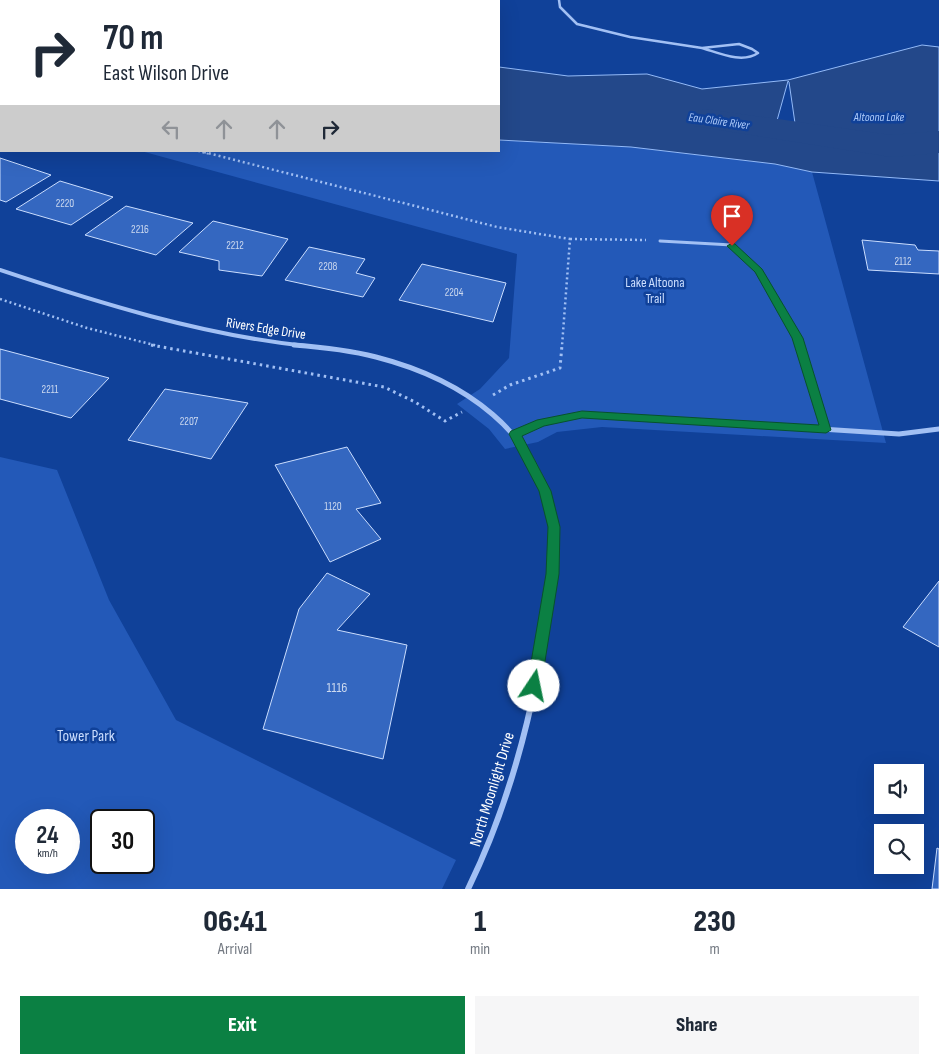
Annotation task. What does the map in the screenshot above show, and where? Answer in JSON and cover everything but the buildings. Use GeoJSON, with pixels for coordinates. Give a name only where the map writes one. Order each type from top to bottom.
{"type":"FeatureCollection","features":[{"type":"Feature","properties":{"kind":"street","name":"Rivers Edge Drive"},"geometry":{"type":"LineString","coordinates":[[0,270],[109,306],[162,319],[273,342],[354,352],[395,362],[433,376],[478,403],[515,434]]}},
{"type":"Feature","properties":{"kind":"street"},"geometry":{"type":"LineString","coordinates":[[515,434],[541,423],[582,414],[899,434],[939,429]]}},
{"type":"Feature","properties":{"kind":"street","name":"North Moonlight Drive"},"geometry":{"type":"LineString","coordinates":[[468,889],[484,860],[512,775],[531,704],[553,574],[554,527],[545,491],[515,434]]}},
{"type":"Feature","properties":{"kind":"lane"},"geometry":{"type":"LineString","coordinates":[[560,0],[560,7],[577,24],[630,37],[702,48],[733,57],[750,58],[758,53],[752,48],[727,44],[702,48]]}},
{"type":"Feature","properties":{"kind":"lane"},"geometry":{"type":"LineString","coordinates":[[660,241],[732,246],[759,271],[798,338],[826,430]]}},
{"type":"Feature","properties":{"kind":"path"},"geometry":{"type":"LineString","coordinates":[[202,152],[497,227],[570,239],[660,241]]}},
{"type":"Feature","properties":{"kind":"path"},"geometry":{"type":"LineString","coordinates":[[510,385],[560,368],[570,239]]}},
{"type":"Feature","properties":{"kind":"path"},"geometry":{"type":"LineString","coordinates":[[0,300],[87,328],[148,344],[384,387],[415,402],[445,421],[478,403]]}},
{"type":"Feature","properties":{"kind":"green space","name":"Lake Altoona Trail"},"geometry":{"type":"Polygon","coordinates":[[[500,140],[631,147],[775,164],[812,172],[886,443],[602,427],[557,432],[538,442],[505,449],[489,429],[457,404],[480,389],[509,358],[517,254],[145,152],[500,152],[500,140]]]}},
{"type":"Feature","properties":{"kind":"green space","name":"Tower Park"},"geometry":{"type":"Polygon","coordinates":[[[0,457],[57,470],[109,600],[176,720],[456,860],[442,889],[0,889],[0,457]]]}},
{"type":"Feature","properties":{"kind":"water","name":"Altoona Lake"},"geometry":{"type":"Polygon","coordinates":[[[922,45],[939,47],[939,181],[812,172],[775,164],[631,147],[500,140],[500,67],[568,76],[647,74],[702,89],[788,80],[922,45]],[[788,81],[773,135],[797,137],[789,82],[788,81]]]}},
{"type":"Feature","properties":{"kind":"waterway","name":"Eau Claire River"},"geometry":{"type":"LineString","coordinates":[[706,119],[891,146],[939,142]]}},
{"type":"Feature","properties":{"kind":"route"},"geometry":{"type":"LineString","coordinates":[[534,686],[553,574],[554,527],[545,491],[530,459],[515,434],[541,423],[582,414],[826,430],[798,338],[759,271],[732,246]]}}]}
